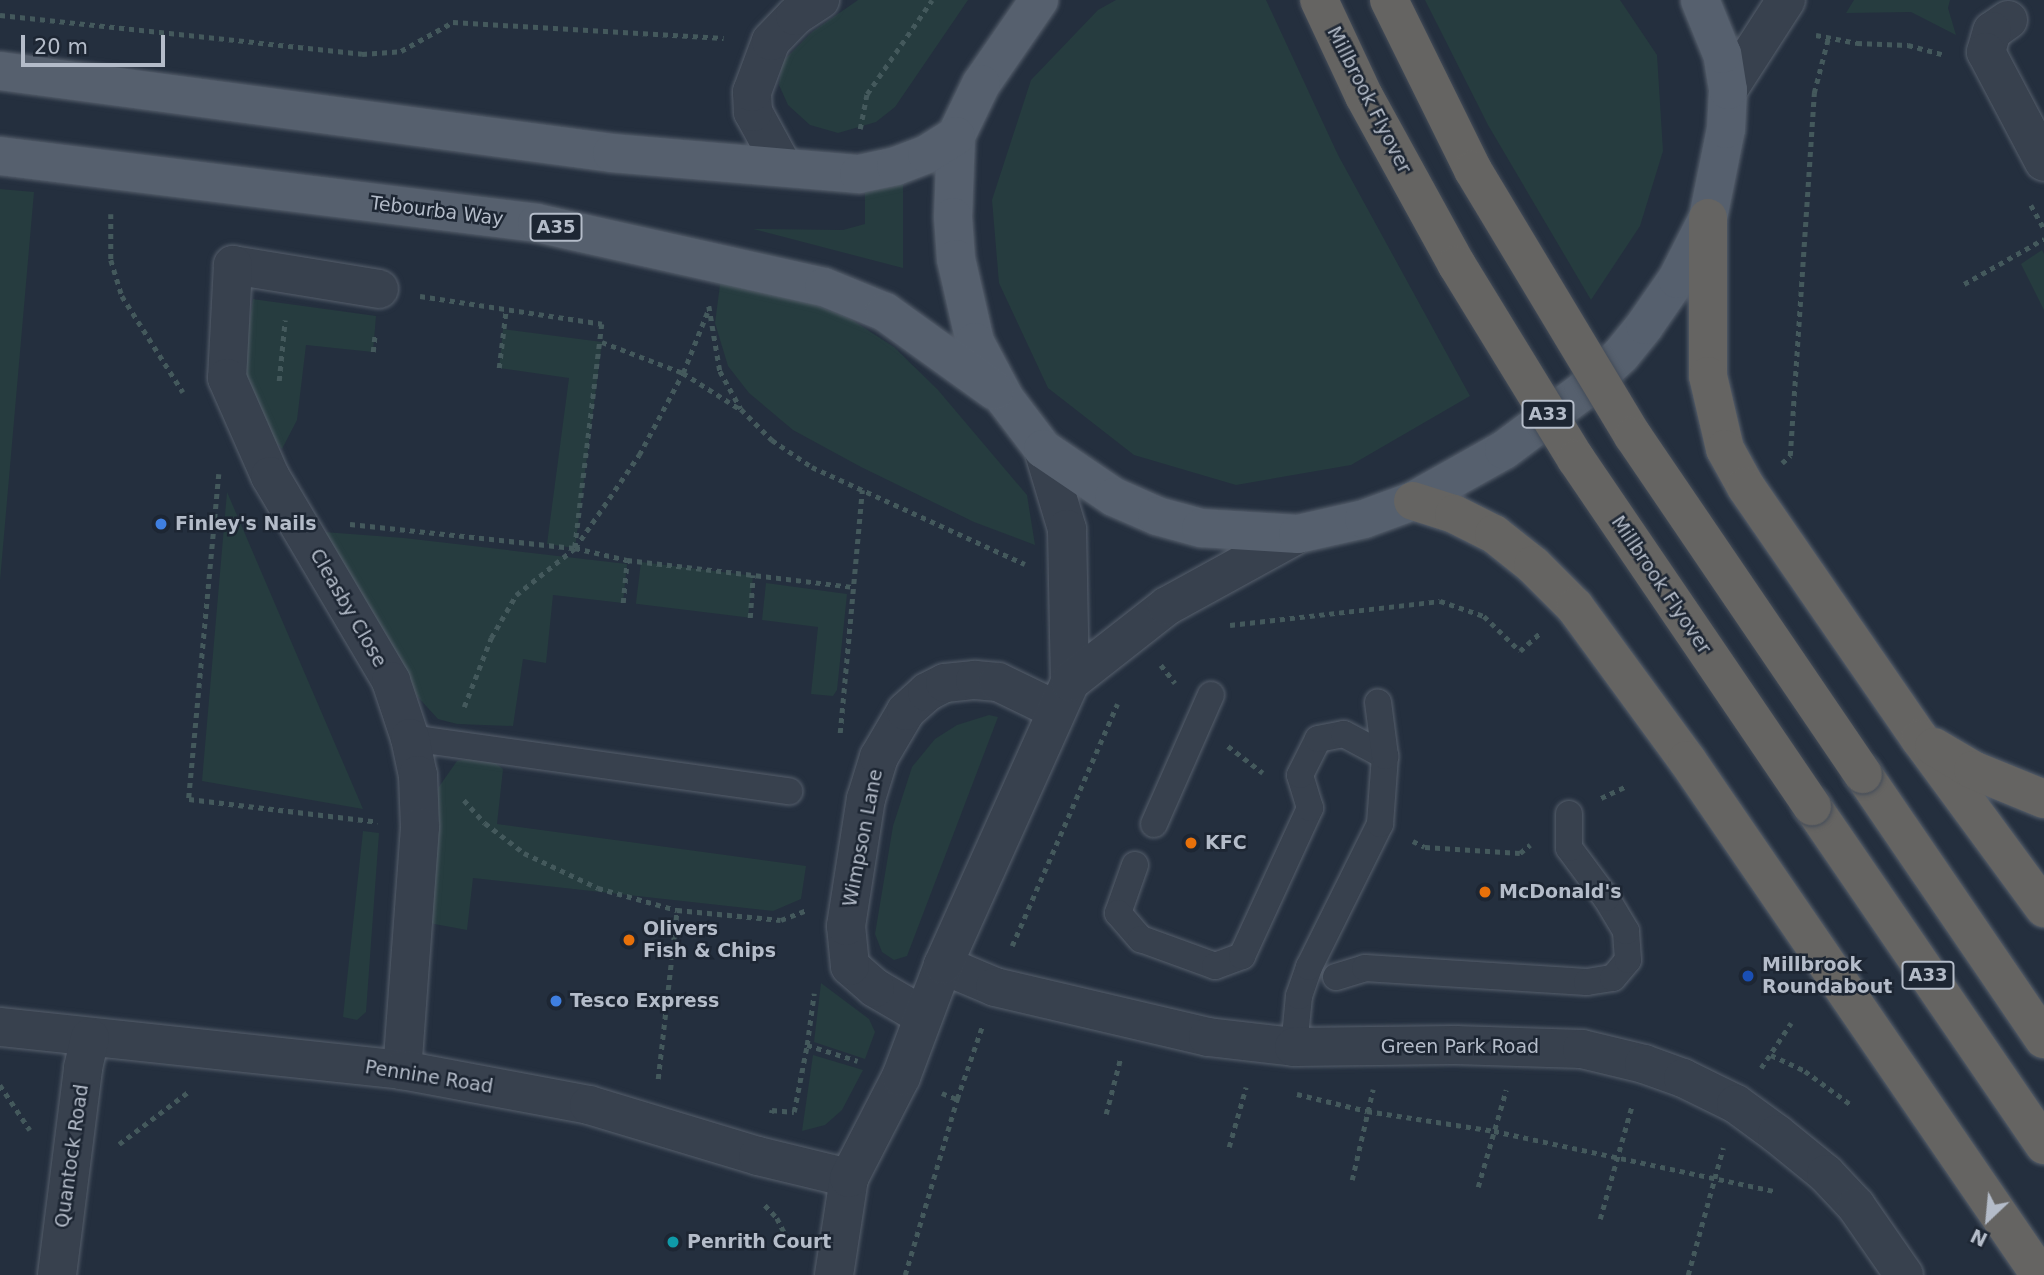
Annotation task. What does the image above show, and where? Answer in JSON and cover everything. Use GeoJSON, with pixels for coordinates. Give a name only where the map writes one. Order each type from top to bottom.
{"type":"FeatureCollection","features":[{"type":"Feature","properties":{"kind":"highway","name":"Millbrook Flyover"},"geometry":{"type":"LineString","coordinates":[[1319,0],[1384,132],[1457,265],[1555,425],[2044,1145]]}},
{"type":"Feature","properties":{"kind":"highway","name":"A33"},"geometry":{"type":"LineString","coordinates":[[1389,0],[1473,170],[1633,436],[2044,1039]]}},
{"type":"Feature","properties":{"kind":"highway"},"geometry":{"type":"LineString","coordinates":[[1708,218],[1708,376],[1725,449],[1746,487],[1920,739],[2044,908]]}},
{"type":"Feature","properties":{"kind":"highway"},"geometry":{"type":"LineString","coordinates":[[1413,501],[1454,514],[1494,534],[1534,565],[1575,607],[1687,760],[2039,1275]]}},
{"type":"Feature","properties":{"kind":"highway"},"geometry":{"type":"LineString","coordinates":[[1920,739],[1973,770],[2044,799]]}},
{"type":"Feature","properties":{"kind":"main road"},"geometry":{"type":"LineString","coordinates":[[1039,0],[981,84],[956,136],[953,217],[962,295],[975,342],[1005,399],[1044,449],[1114,497],[1157,516],[1201,528],[1298,534],[1364,519],[1413,501],[1504,450],[1583,391],[1621,355],[1645,325],[1677,279],[1708,218],[1726,129],[1728,90],[1722,54],[1700,0]]}},
{"type":"Feature","properties":{"kind":"main road"},"geometry":{"type":"LineString","coordinates":[[0,71],[612,153],[859,174],[896,166],[927,154],[956,136]]}},
{"type":"Feature","properties":{"kind":"main road","name":"Tebourba Way"},"geometry":{"type":"LineString","coordinates":[[0,156],[537,223],[824,287],[885,312],[1005,399]]}},
{"type":"Feature","properties":{"kind":"street"},"geometry":{"type":"LineString","coordinates":[[783,167],[752,112],[752,92],[771,41],[795,16],[820,0]]}},
{"type":"Feature","properties":{"kind":"street"},"geometry":{"type":"LineString","coordinates":[[1728,90],[1786,0]]}},
{"type":"Feature","properties":{"kind":"street"},"geometry":{"type":"LineString","coordinates":[[2008,20],[1992,31],[1986,52],[2044,162]]}},
{"type":"Feature","properties":{"kind":"street","name":"Cleasby Close"},"geometry":{"type":"LineString","coordinates":[[379,289],[233,265],[227,378],[270,476],[391,681],[429,740],[418,775],[420,827],[402,1070]]}},
{"type":"Feature","properties":{"kind":"street"},"geometry":{"type":"LineString","coordinates":[[834,1275],[849,1178],[901,1077],[943,965],[1063,696],[1066,529],[1044,449]]}},
{"type":"Feature","properties":{"kind":"street"},"geometry":{"type":"LineString","coordinates":[[1063,696],[1167,606],[1229,569],[1298,534]]}},
{"type":"Feature","properties":{"kind":"street","name":"Wimpson Lane"},"geometry":{"type":"LineString","coordinates":[[923,1016],[875,988],[850,965],[846,926],[866,799],[879,757],[906,711],[927,692],[944,683],[975,680],[998,682],[1063,696]]}},
{"type":"Feature","properties":{"kind":"street","name":"Green Park Road"},"geometry":{"type":"LineString","coordinates":[[943,965],[995,987],[1215,1038],[1294,1047],[1582,1049],[1644,1064],[1683,1078],[1736,1104],[1826,1174],[1856,1206],[1904,1275]]}},
{"type":"Feature","properties":{"kind":"street","name":"Pennine Road"},"geometry":{"type":"LineString","coordinates":[[0,1027],[90,1038],[236,1050],[402,1070],[589,1105],[758,1156],[849,1178]]}},
{"type":"Feature","properties":{"kind":"street","name":"Quantock Road"},"geometry":{"type":"LineString","coordinates":[[57,1275],[67,1184],[90,1038]]}},
{"type":"Feature","properties":{"kind":"lane"},"geometry":{"type":"LineString","coordinates":[[1154,824],[1211,695]]}},
{"type":"Feature","properties":{"kind":"lane"},"geometry":{"type":"LineString","coordinates":[[1294,1047],[1299,996],[1309,967],[1380,824],[1385,756],[1378,702]]}},
{"type":"Feature","properties":{"kind":"lane"},"geometry":{"type":"LineString","coordinates":[[1135,865],[1118,913],[1141,939],[1215,966],[1242,956],[1310,808],[1300,775],[1318,739],[1344,734],[1385,756]]}},
{"type":"Feature","properties":{"kind":"lane"},"geometry":{"type":"LineString","coordinates":[[429,740],[789,791]]}},
{"type":"Feature","properties":{"kind":"lane"},"geometry":{"type":"LineString","coordinates":[[1336,976],[1365,968],[1587,982],[1613,978],[1628,960],[1626,931],[1606,898],[1569,848],[1569,814]]}},
{"type":"Feature","properties":{"kind":"path"},"geometry":{"type":"LineString","coordinates":[[860,131],[867,94],[932,0]]}},
{"type":"Feature","properties":{"kind":"path"},"geometry":{"type":"LineString","coordinates":[[0,15],[362,54],[401,51],[453,22],[491,22],[771,41]]}},
{"type":"Feature","properties":{"kind":"path"},"geometry":{"type":"LineString","coordinates":[[113,27],[113,38]]}},
{"type":"Feature","properties":{"kind":"path"},"geometry":{"type":"LineString","coordinates":[[1813,34],[1828,39],[1908,45],[1948,56]]}},
{"type":"Feature","properties":{"kind":"path"},"geometry":{"type":"LineString","coordinates":[[1779,466],[1790,456],[1814,93],[1828,39]]}},
{"type":"Feature","properties":{"kind":"path"},"geometry":{"type":"LineString","coordinates":[[111,206],[111,260],[122,296],[186,396]]}},
{"type":"Feature","properties":{"kind":"path"},"geometry":{"type":"LineString","coordinates":[[1964,284],[2044,239]]}},
{"type":"Feature","properties":{"kind":"path"},"geometry":{"type":"LineString","coordinates":[[289,274],[274,428],[255,442],[222,451],[189,800],[420,827]]}},
{"type":"Feature","properties":{"kind":"path"},"geometry":{"type":"LineString","coordinates":[[379,289],[602,324],[602,342],[575,548]]}},
{"type":"Feature","properties":{"kind":"path"},"geometry":{"type":"LineString","coordinates":[[677,910],[598,888],[524,853],[485,823],[450,784],[429,740],[516,594],[575,548],[639,456],[682,373],[708,312],[710,300]]}},
{"type":"Feature","properties":{"kind":"path"},"geometry":{"type":"LineString","coordinates":[[499,368],[506,309]]}},
{"type":"Feature","properties":{"kind":"path"},"geometry":{"type":"LineString","coordinates":[[708,312],[720,372],[741,409]]}},
{"type":"Feature","properties":{"kind":"path"},"geometry":{"type":"LineString","coordinates":[[602,342],[682,373],[741,409],[772,440],[812,467],[1033,568]]}},
{"type":"Feature","properties":{"kind":"path"},"geometry":{"type":"LineString","coordinates":[[295,518],[575,548],[627,560],[854,587]]}},
{"type":"Feature","properties":{"kind":"path"},"geometry":{"type":"LineString","coordinates":[[623,603],[627,560]]}},
{"type":"Feature","properties":{"kind":"path"},"geometry":{"type":"LineString","coordinates":[[750,618],[753,575]]}},
{"type":"Feature","properties":{"kind":"path"},"geometry":{"type":"LineString","coordinates":[[1226,625],[1440,601],[1484,616],[1520,651],[1528,642]]}},
{"type":"Feature","properties":{"kind":"path"},"geometry":{"type":"LineString","coordinates":[[1380,824],[1425,846],[1520,853],[1569,814],[1625,787]]}},
{"type":"Feature","properties":{"kind":"path"},"geometry":{"type":"LineString","coordinates":[[1106,1114],[1131,1018]]}},
{"type":"Feature","properties":{"kind":"path"},"geometry":{"type":"LineString","coordinates":[[1688,1275],[1736,1104],[1791,1023]]}},
{"type":"Feature","properties":{"kind":"path"},"geometry":{"type":"LineString","coordinates":[[1215,1038],[1247,1082],[1229,1147]]}},
{"type":"Feature","properties":{"kind":"path"},"geometry":{"type":"LineString","coordinates":[[1352,1180],[1384,1046]]}},
{"type":"Feature","properties":{"kind":"path"},"geometry":{"type":"LineString","coordinates":[[1478,1187],[1518,1047]]}},
{"type":"Feature","properties":{"kind":"path"},"geometry":{"type":"LineString","coordinates":[[67,1184],[201,1082],[236,1050]]}},
{"type":"Feature","properties":{"kind":"path"},"geometry":{"type":"LineString","coordinates":[[1770,1055],[1805,1071],[1850,1104]]}},
{"type":"Feature","properties":{"kind":"path"},"geometry":{"type":"LineString","coordinates":[[1600,1219],[1644,1064]]}},
{"type":"Feature","properties":{"kind":"path"},"geometry":{"type":"LineString","coordinates":[[1287,1091],[1367,1111],[1494,1131],[1714,1180],[1786,1193]]}},
{"type":"Feature","properties":{"kind":"path"},"geometry":{"type":"LineString","coordinates":[[905,1275],[957,1099]]}},
{"type":"Feature","properties":{"kind":"green space"},"geometry":{"type":"Polygon","coordinates":[[[858,0],[968,0],[895,107],[876,122],[838,133],[810,125],[788,105],[779,85],[782,62],[812,32],[858,0]]]}},
{"type":"Feature","properties":{"kind":"green space"},"geometry":{"type":"Polygon","coordinates":[[[1116,0],[1266,0],[1338,155],[1470,396],[1351,465],[1236,485],[1134,455],[1048,388],[999,283],[992,200],[1031,80],[1098,10],[1116,0]]]}},
{"type":"Feature","properties":{"kind":"green space"},"geometry":{"type":"Polygon","coordinates":[[[1425,0],[1620,0],[1657,55],[1663,151],[1640,226],[1591,300],[1488,125],[1425,0]]]}},
{"type":"Feature","properties":{"kind":"green space"},"geometry":{"type":"Polygon","coordinates":[[[1854,0],[1950,0],[1948,8],[1956,35],[1911,12],[1846,13],[1854,0]]]}},
{"type":"Feature","properties":{"kind":"green space"},"geometry":{"type":"Polygon","coordinates":[[[903,181],[903,268],[753,229],[843,230],[865,224],[865,188],[903,181]]]}},
{"type":"Feature","properties":{"kind":"green space"},"geometry":{"type":"Polygon","coordinates":[[[0,189],[34,192],[0,581],[0,189]]]}},
{"type":"Feature","properties":{"kind":"green space"},"geometry":{"type":"Polygon","coordinates":[[[2042,250],[2044,254],[2044,310],[2021,264],[2042,250]]]}},
{"type":"Feature","properties":{"kind":"green space"},"geometry":{"type":"Polygon","coordinates":[[[721,277],[785,293],[849,318],[894,347],[938,390],[1027,495],[1035,545],[974,522],[861,467],[793,430],[749,393],[728,366],[715,323],[721,277]]]}},
{"type":"Feature","properties":{"kind":"green space"},"geometry":{"type":"Polygon","coordinates":[[[253,299],[376,316],[373,352],[306,345],[297,420],[282,449],[268,433],[242,370],[253,299]]]}},
{"type":"Feature","properties":{"kind":"green space"},"geometry":{"type":"Polygon","coordinates":[[[503,329],[602,342],[575,548],[547,544],[569,378],[499,368],[503,329]]]}},
{"type":"Feature","properties":{"kind":"green space"},"geometry":{"type":"Polygon","coordinates":[[[227,492],[363,809],[202,781],[227,492]]]}},
{"type":"Feature","properties":{"kind":"green space"},"geometry":{"type":"Polygon","coordinates":[[[324,532],[404,538],[627,564],[623,603],[553,595],[546,663],[523,659],[513,726],[457,724],[438,719],[417,696],[324,532]]]}},
{"type":"Feature","properties":{"kind":"green space"},"geometry":{"type":"Polygon","coordinates":[[[641,562],[753,576],[748,617],[636,604],[641,562]]]}},
{"type":"Feature","properties":{"kind":"green space"},"geometry":{"type":"Polygon","coordinates":[[[766,583],[847,594],[837,690],[833,696],[811,694],[818,627],[762,620],[766,583]]]}},
{"type":"Feature","properties":{"kind":"green space"},"geometry":{"type":"Polygon","coordinates":[[[989,715],[998,717],[907,956],[894,960],[882,952],[875,934],[893,826],[912,767],[935,739],[957,725],[989,715]]]}},
{"type":"Feature","properties":{"kind":"green space"},"geometry":{"type":"Polygon","coordinates":[[[490,759],[503,769],[497,824],[806,866],[801,899],[773,911],[473,878],[467,930],[429,923],[436,791],[457,761],[490,759]]]}},
{"type":"Feature","properties":{"kind":"green space"},"geometry":{"type":"Polygon","coordinates":[[[363,831],[379,833],[366,1012],[357,1020],[343,1017],[363,831]]]}},
{"type":"Feature","properties":{"kind":"green space"},"geometry":{"type":"Polygon","coordinates":[[[821,983],[869,1019],[875,1032],[865,1059],[814,1042],[821,983]]]}},
{"type":"Feature","properties":{"kind":"green space"},"geometry":{"type":"Polygon","coordinates":[[[813,1055],[863,1070],[842,1110],[825,1125],[802,1131],[813,1055]]]}},
{"type":"Feature","properties":{"kind":"place","name":"Finley's Nails"},"geometry":{"type":"Point","coordinates":[161,524]}},
{"type":"Feature","properties":{"kind":"place","name":"KFC"},"geometry":{"type":"Point","coordinates":[1191,843]}},
{"type":"Feature","properties":{"kind":"place","name":"McDonald's"},"geometry":{"type":"Point","coordinates":[1485,892]}},
{"type":"Feature","properties":{"kind":"place","name":"Olivers Fish & Chips"},"geometry":{"type":"Point","coordinates":[629,940]}},
{"type":"Feature","properties":{"kind":"place","name":"Millbrook Roundabout"},"geometry":{"type":"Point","coordinates":[1748,976]}},
{"type":"Feature","properties":{"kind":"place","name":"Tesco Express"},"geometry":{"type":"Point","coordinates":[556,1001]}},
{"type":"Feature","properties":{"kind":"place","name":"Penrith Court"},"geometry":{"type":"Point","coordinates":[673,1242]}}]}
